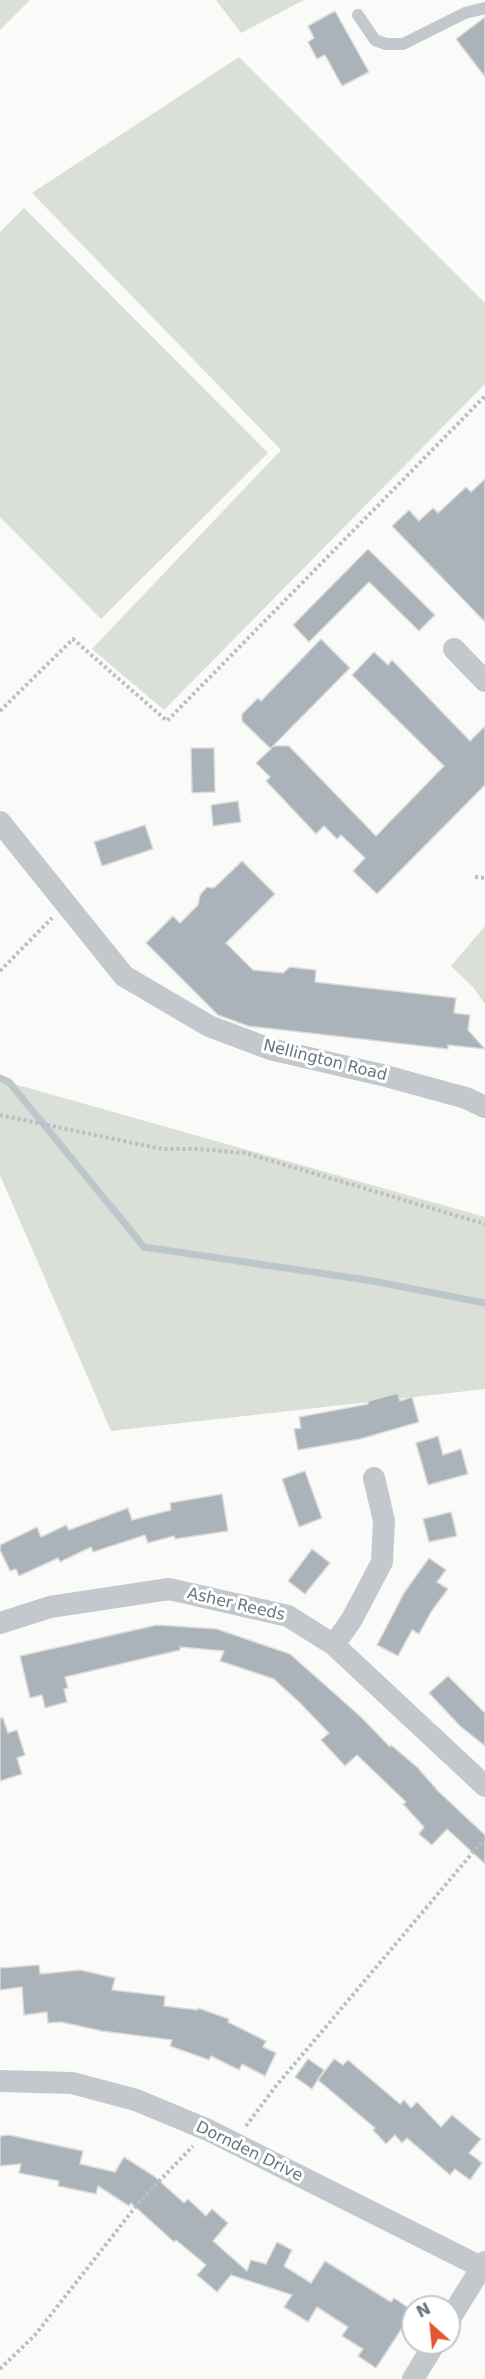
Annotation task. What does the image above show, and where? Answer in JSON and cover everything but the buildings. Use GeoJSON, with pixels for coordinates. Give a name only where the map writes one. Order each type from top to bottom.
{"type":"FeatureCollection","features":[{"type":"Feature","properties":{"kind":"street"},"geometry":{"type":"LineString","coordinates":[[453,649],[485,681]]}},
{"type":"Feature","properties":{"kind":"street","name":"Nellington Road"},"geometry":{"type":"LineString","coordinates":[[0,822],[124,976],[209,1026],[270,1050],[382,1075],[465,1098],[485,1107]]}},
{"type":"Feature","properties":{"kind":"street"},"geometry":{"type":"LineString","coordinates":[[334,1645],[352,1619],[382,1562],[384,1521],[374,1478]]}},
{"type":"Feature","properties":{"kind":"street","name":"Asher Reeds"},"geometry":{"type":"LineString","coordinates":[[0,1623],[50,1607],[169,1590],[288,1616],[334,1645],[485,1786]]}},
{"type":"Feature","properties":{"kind":"street","name":"Dornden Drive"},"geometry":{"type":"LineString","coordinates":[[0,2081],[72,2083],[136,2100],[208,2130],[484,2266]]}},
{"type":"Feature","properties":{"kind":"street"},"geometry":{"type":"LineString","coordinates":[[461,2301],[484,2266]]}},
{"type":"Feature","properties":{"kind":"street"},"geometry":{"type":"LineString","coordinates":[[413,2379],[428,2355]]}},
{"type":"Feature","properties":{"kind":"lane"},"geometry":{"type":"LineString","coordinates":[[358,15],[375,40],[386,44],[403,44],[465,13],[485,8]]}},
{"type":"Feature","properties":{"kind":"path"},"geometry":{"type":"LineString","coordinates":[[0,711],[73,639],[167,721],[485,396]]}},
{"type":"Feature","properties":{"kind":"path"},"geometry":{"type":"LineString","coordinates":[[474,877],[485,878]]}},
{"type":"Feature","properties":{"kind":"path"},"geometry":{"type":"LineString","coordinates":[[0,971],[66,904]]}},
{"type":"Feature","properties":{"kind":"path"},"geometry":{"type":"LineString","coordinates":[[0,1115],[162,1149],[245,1153],[485,1224]]}},
{"type":"Feature","properties":{"kind":"path"},"geometry":{"type":"LineString","coordinates":[[233,2144],[276,2086],[485,1838]]}},
{"type":"Feature","properties":{"kind":"path"},"geometry":{"type":"LineString","coordinates":[[0,2369],[35,2335],[140,2201],[208,2130]]}},
{"type":"Feature","properties":{"kind":"shaded area"},"geometry":{"type":"Polygon","coordinates":[[[0,0],[30,0],[0,30],[0,0]]]}},
{"type":"Feature","properties":{"kind":"shaded area"},"geometry":{"type":"Polygon","coordinates":[[[216,0],[304,0],[241,33],[216,0]]]}},
{"type":"Feature","properties":{"kind":"shaded area"},"geometry":{"type":"Polygon","coordinates":[[[239,57],[485,303],[485,384],[164,710],[92,649],[281,450],[32,193],[239,57]]]}},
{"type":"Feature","properties":{"kind":"shaded area"},"geometry":{"type":"Polygon","coordinates":[[[24,208],[268,453],[101,619],[0,517],[0,232],[24,208]]]}},
{"type":"Feature","properties":{"kind":"shaded area"},"geometry":{"type":"Polygon","coordinates":[[[485,926],[485,1004],[473,987],[451,966],[485,926]]]}},
{"type":"Feature","properties":{"kind":"shaded area"},"geometry":{"type":"Polygon","coordinates":[[[0,1080],[485,1217],[485,1389],[111,1431],[0,1175],[0,1080]]]}},
{"type":"Feature","properties":{"kind":"waterway"},"geometry":{"type":"LineString","coordinates":[[0,1078],[9,1082],[144,1247],[373,1281],[485,1303]]}}]}
